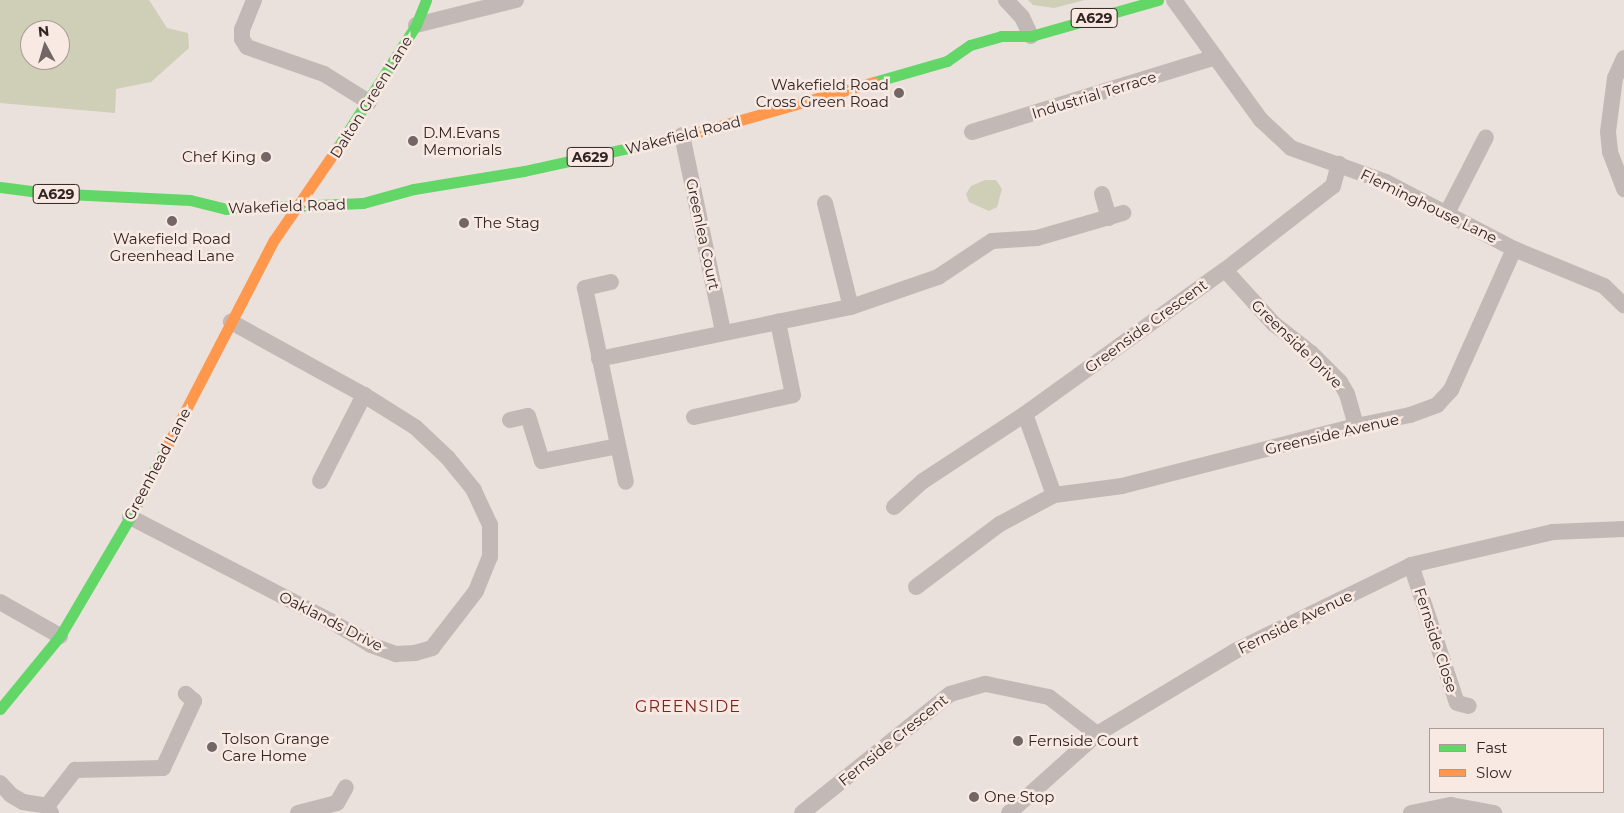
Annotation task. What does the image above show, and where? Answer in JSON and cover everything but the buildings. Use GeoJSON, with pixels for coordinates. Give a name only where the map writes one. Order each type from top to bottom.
{"type":"FeatureCollection","features":[{"type":"Feature","properties":{"kind":"main road","name":"Dalton Green Lane"},"geometry":{"type":"LineString","coordinates":[[296,207],[309,191],[369,102],[416,25],[426,0]]}},
{"type":"Feature","properties":{"kind":"main road","name":"Wakefield Road"},"geometry":{"type":"LineString","coordinates":[[947,61],[970,45],[993,38],[1030,36],[1158,0]]}},
{"type":"Feature","properties":{"kind":"main road","name":"Wakefield Road"},"geometry":{"type":"LineString","coordinates":[[1016,47],[1030,36]]}},
{"type":"Feature","properties":{"kind":"main road","name":"Wakefield Road"},"geometry":{"type":"LineString","coordinates":[[0,187],[47,193],[190,200],[226,209],[363,203],[414,189],[524,171],[682,135],[947,61],[970,62]]}},
{"type":"Feature","properties":{"kind":"main road","name":"Wakefield Road"},"geometry":{"type":"LineString","coordinates":[[375,188],[414,189]]}},
{"type":"Feature","properties":{"kind":"main road","name":"Wakefield Road"},"geometry":{"type":"LineString","coordinates":[[292,191],[328,190]]}},
{"type":"Feature","properties":{"kind":"main road","name":"Wakefield Road"},"geometry":{"type":"LineString","coordinates":[[190,200],[214,194]]}},
{"type":"Feature","properties":{"kind":"main road","name":"Greenhead Lane"},"geometry":{"type":"LineString","coordinates":[[0,709],[25,683],[60,636],[130,517],[273,243],[296,207]]}},
{"type":"Feature","properties":{"kind":"street"},"geometry":{"type":"LineString","coordinates":[[416,25],[516,0]]}},
{"type":"Feature","properties":{"kind":"street"},"geometry":{"type":"LineString","coordinates":[[1006,0],[1022,17],[1030,36]]}},
{"type":"Feature","properties":{"kind":"street","name":"Fleminghouse Lane"},"geometry":{"type":"LineString","coordinates":[[1174,0],[1261,120],[1291,148],[1386,182],[1514,249],[1604,286],[1624,305]]}},
{"type":"Feature","properties":{"kind":"street"},"geometry":{"type":"LineString","coordinates":[[254,2],[242,29],[242,39],[247,47],[324,74],[369,102]]}},
{"type":"Feature","properties":{"kind":"street","name":"Industrial Terrace"},"geometry":{"type":"LineString","coordinates":[[972,132],[1216,57]]}},
{"type":"Feature","properties":{"kind":"street"},"geometry":{"type":"LineString","coordinates":[[1624,58],[1615,78],[1609,107],[1610,152],[1620,168],[1624,189]]}},
{"type":"Feature","properties":{"kind":"street","name":"Greenlea Court"},"geometry":{"type":"LineString","coordinates":[[682,135],[723,332]]}},
{"type":"Feature","properties":{"kind":"street"},"geometry":{"type":"LineString","coordinates":[[1446,213],[1486,137]]}},
{"type":"Feature","properties":{"kind":"street","name":"Greenside Crescent"},"geometry":{"type":"LineString","coordinates":[[894,507],[936,473],[1024,414],[1225,270],[1333,186],[1339,164]]}},
{"type":"Feature","properties":{"kind":"street"},"geometry":{"type":"LineString","coordinates":[[599,359],[851,307],[938,277],[992,241],[1037,238],[1116,215],[1102,194]]}},
{"type":"Feature","properties":{"kind":"street"},"geometry":{"type":"LineString","coordinates":[[824,203],[851,307]]}},
{"type":"Feature","properties":{"kind":"street","name":"Greenside Avenue"},"geometry":{"type":"LineString","coordinates":[[916,587],[1000,524],[1054,495],[1122,486],[1356,426],[1410,416],[1437,405],[1451,390],[1514,249]]}},
{"type":"Feature","properties":{"kind":"street","name":"Greenside Drive"},"geometry":{"type":"LineString","coordinates":[[1225,270],[1274,324],[1312,353],[1340,382],[1347,394],[1356,426]]}},
{"type":"Feature","properties":{"kind":"street"},"geometry":{"type":"LineString","coordinates":[[611,282],[585,288],[626,482]]}},
{"type":"Feature","properties":{"kind":"street","name":"Oaklands Drive"},"geometry":{"type":"LineString","coordinates":[[130,517],[330,621],[372,645],[396,654],[415,653],[432,648],[476,591],[490,557],[490,525],[474,490],[448,458],[415,427],[364,395],[231,322]]}},
{"type":"Feature","properties":{"kind":"street"},"geometry":{"type":"LineString","coordinates":[[694,417],[794,395],[778,322]]}},
{"type":"Feature","properties":{"kind":"street"},"geometry":{"type":"LineString","coordinates":[[320,481],[364,395]]}},
{"type":"Feature","properties":{"kind":"street"},"geometry":{"type":"LineString","coordinates":[[1024,414],[1054,495]]}},
{"type":"Feature","properties":{"kind":"street"},"geometry":{"type":"LineString","coordinates":[[510,420],[528,416],[542,461],[618,446]]}},
{"type":"Feature","properties":{"kind":"street","name":"Fernside Avenue"},"geometry":{"type":"LineString","coordinates":[[1009,813],[1097,734],[1234,651],[1411,565],[1553,532],[1624,529]]}},
{"type":"Feature","properties":{"kind":"street","name":"Fernside Close"},"geometry":{"type":"LineString","coordinates":[[1411,565],[1457,703],[1469,706]]}},
{"type":"Feature","properties":{"kind":"street"},"geometry":{"type":"LineString","coordinates":[[0,602],[60,636]]}},
{"type":"Feature","properties":{"kind":"street","name":"Fernside Crescent"},"geometry":{"type":"LineString","coordinates":[[802,813],[950,694],[986,684],[1049,697],[1097,734]]}},
{"type":"Feature","properties":{"kind":"street"},"geometry":{"type":"LineString","coordinates":[[0,783],[11,795],[23,802],[49,809],[75,770],[163,768],[194,701],[186,694]]}},
{"type":"Feature","properties":{"kind":"street"},"geometry":{"type":"LineString","coordinates":[[298,813],[336,803],[346,787]]}},
{"type":"Feature","properties":{"kind":"street"},"geometry":{"type":"LineString","coordinates":[[1412,813],[1451,805],[1494,813]]}},
{"type":"Feature","properties":{"kind":"green space"},"geometry":{"type":"Polygon","coordinates":[[[0,0],[149,0],[167,28],[188,33],[189,48],[151,82],[116,89],[115,113],[0,103],[0,0]]]}},
{"type":"Feature","properties":{"kind":"green space"},"geometry":{"type":"Polygon","coordinates":[[[1028,0],[1085,0],[1054,8],[1033,5],[1028,0]]]}},
{"type":"Feature","properties":{"kind":"green space"},"geometry":{"type":"Polygon","coordinates":[[[985,180],[996,180],[1002,189],[997,207],[989,211],[969,202],[966,194],[971,186],[985,180]]]}},
{"type":"Feature","properties":{"kind":"traffic: fast"},"geometry":{"type":"LineString","coordinates":[[338,147],[416,25],[426,0]]}},
{"type":"Feature","properties":{"kind":"traffic: fast"},"geometry":{"type":"LineString","coordinates":[[874,82],[947,61],[970,45],[1001,36],[1031,36],[1158,0]]}},
{"type":"Feature","properties":{"kind":"traffic: fast"},"geometry":{"type":"LineString","coordinates":[[0,187],[47,193],[190,200],[226,209],[363,203],[414,189],[524,171],[688,135]]}},
{"type":"Feature","properties":{"kind":"traffic: fast"},"geometry":{"type":"LineString","coordinates":[[0,709],[60,636],[130,517],[167,446]]}},
{"type":"Feature","properties":{"kind":"traffic: slow"},"geometry":{"type":"LineString","coordinates":[[688,135],[874,82]]}},
{"type":"Feature","properties":{"kind":"traffic: slow"},"geometry":{"type":"LineString","coordinates":[[167,446],[274,240],[338,147]]}},
{"type":"Feature","properties":{"kind":"place","name":"Wakefield Road Cross Green Road"},"geometry":{"type":"Point","coordinates":[899,93]}},
{"type":"Feature","properties":{"kind":"place","name":"D.M.Evans Memorials"},"geometry":{"type":"Point","coordinates":[413,141]}},
{"type":"Feature","properties":{"kind":"place","name":"Chef King"},"geometry":{"type":"Point","coordinates":[266,157]}},
{"type":"Feature","properties":{"kind":"place","name":"Wakefield Road Greenhead Lane"},"geometry":{"type":"Point","coordinates":[172,221]}},
{"type":"Feature","properties":{"kind":"place","name":"The Stag"},"geometry":{"type":"Point","coordinates":[464,223]}},
{"type":"Feature","properties":{"kind":"place","name":"Fernside Court"},"geometry":{"type":"Point","coordinates":[1018,741]}},
{"type":"Feature","properties":{"kind":"place","name":"Tolson Grange Care Home"},"geometry":{"type":"Point","coordinates":[212,747]}},
{"type":"Feature","properties":{"kind":"place","name":"One Stop"},"geometry":{"type":"Point","coordinates":[974,797]}},
{"type":"Feature","properties":{"kind":"district","name":"GREENSIDE"},"geometry":{"type":"Point","coordinates":[688,707]}}]}
